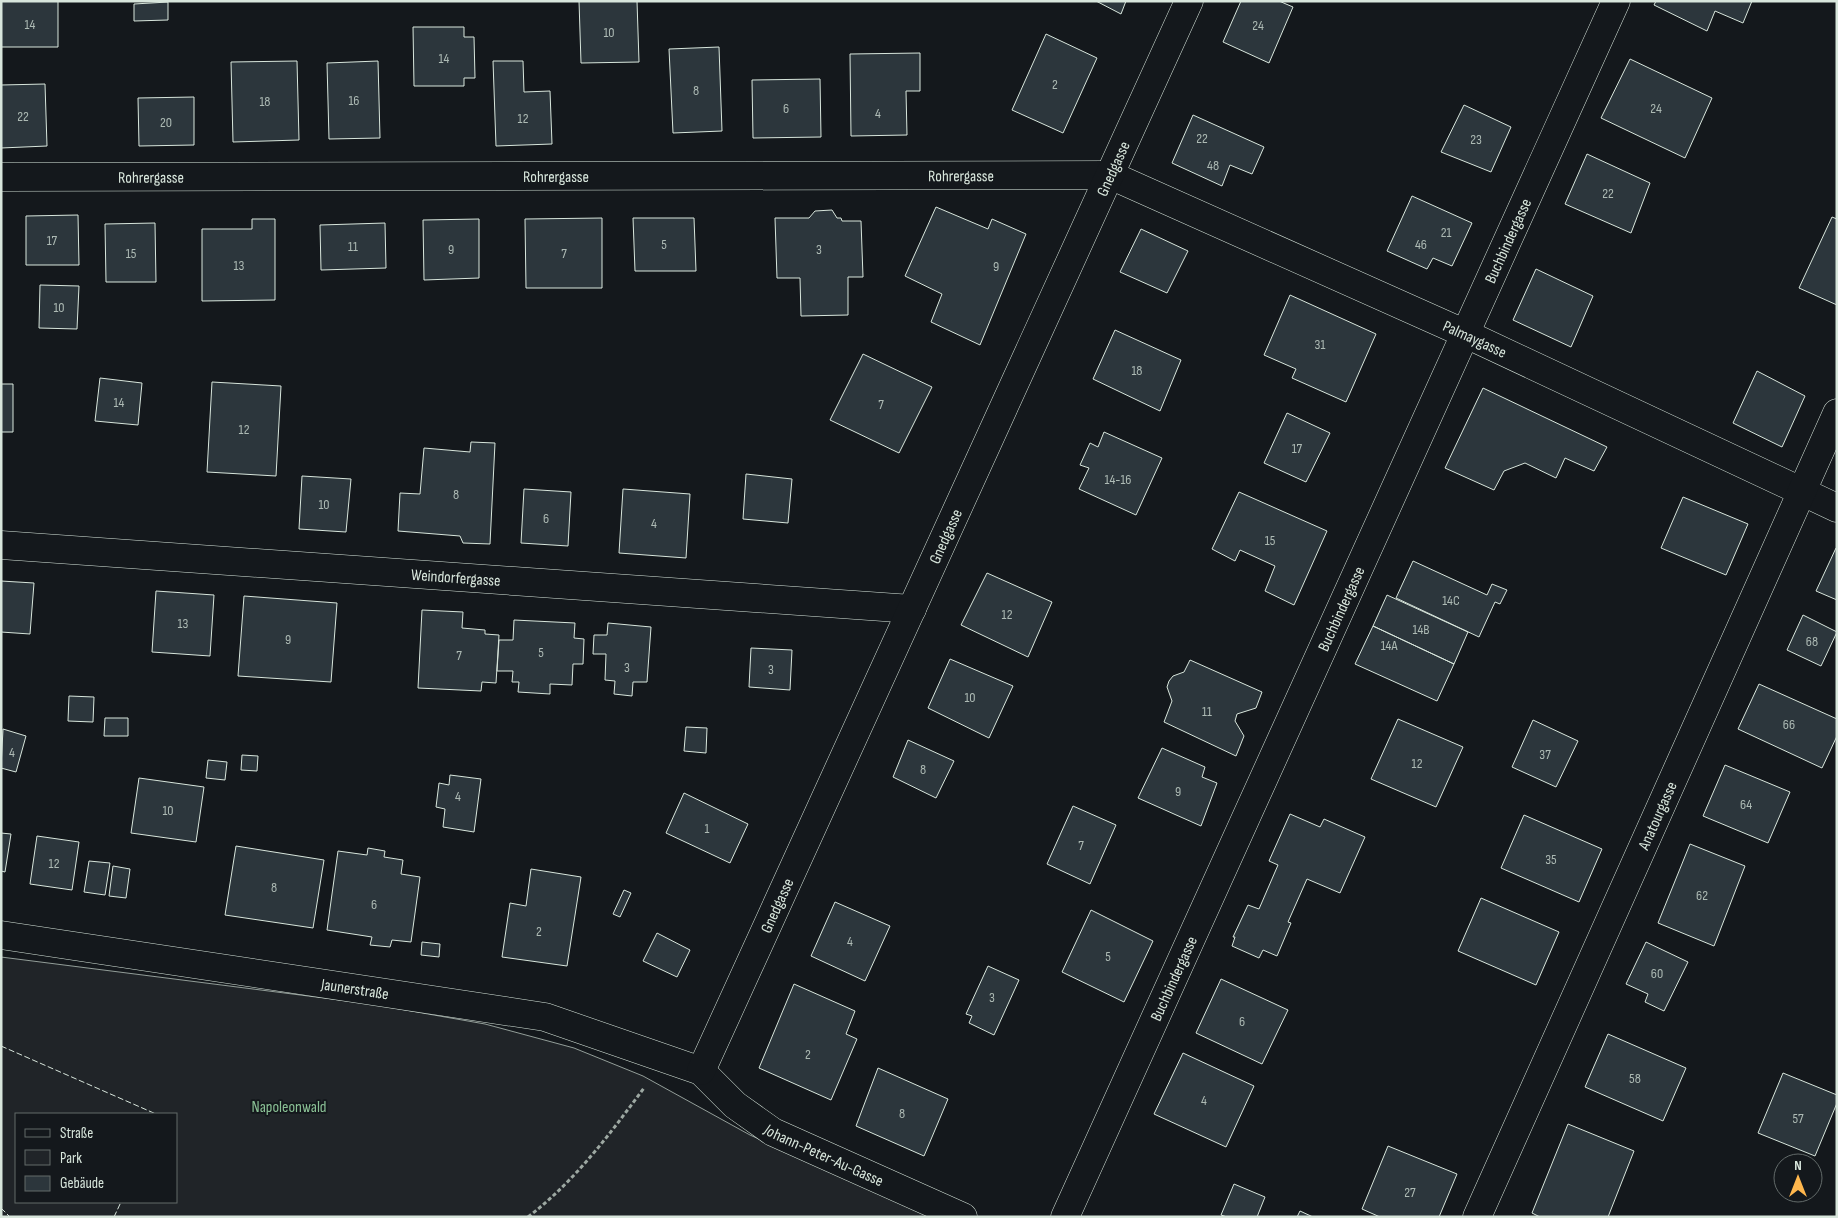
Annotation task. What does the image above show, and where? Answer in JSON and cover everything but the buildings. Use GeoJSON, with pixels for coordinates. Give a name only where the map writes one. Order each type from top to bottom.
{"type":"FeatureCollection","features":[{"type":"Feature","properties":{"kind":"street","name":"Gnedgasse"},"geometry":{"type":"LineString","coordinates":[[701,1071],[1189,1]]}},
{"type":"Feature","properties":{"kind":"street","name":"Buchbindergasse"},"geometry":{"type":"LineString","coordinates":[[1065,1217],[1616,1]]}},
{"type":"Feature","properties":{"kind":"street","name":"Rohrergasse"},"geometry":{"type":"LineString","coordinates":[[1,177],[1110,175]]}},
{"type":"Feature","properties":{"kind":"street","name":"Palmaygasse"},"geometry":{"type":"LineString","coordinates":[[1110,175],[1466,334],[1837,508]]}},
{"type":"Feature","properties":{"kind":"street","name":"Anatourgasse"},"geometry":{"type":"LineString","coordinates":[[1477,1217],[1837,414]]}},
{"type":"Feature","properties":{"kind":"street","name":"Weindorfergasse"},"geometry":{"type":"LineString","coordinates":[[1,545],[912,609]]}},
{"type":"Feature","properties":{"kind":"street","name":"Jaunerstraße"},"geometry":{"type":"LineString","coordinates":[[1,935],[545,1017],[701,1071]]}},
{"type":"Feature","properties":{"kind":"street","name":"Johann-Peter-Au-Gasse"},"geometry":{"type":"LineString","coordinates":[[701,1071],[735,1105],[773,1132],[963,1217]]}},
{"type":"Feature","properties":{"kind":"path"},"geometry":{"type":"LineString","coordinates":[[528,1217],[572,1178],[602,1146],[647,1083],[661,1057]]}},
{"type":"Feature","properties":{"kind":"green space","name":"Napoleonwald"},"geometry":{"type":"Polygon","coordinates":[[[1,957],[371,1004],[485,1024],[574,1048],[643,1076],[750,1135],[930,1217],[1,1217],[1,957]]]}},
{"type":"Feature","properties":{"kind":"fence"},"geometry":{"type":"LineString","coordinates":[[1,1046],[154,1113]]}},
{"type":"Feature","properties":{"kind":"fence"},"geometry":{"type":"LineString","coordinates":[[114,1217],[121,1203]]}},
{"type":"Feature","properties":{"kind":"fence"},"geometry":{"type":"LineString","coordinates":[[1,1208],[10,1217]]}}]}
